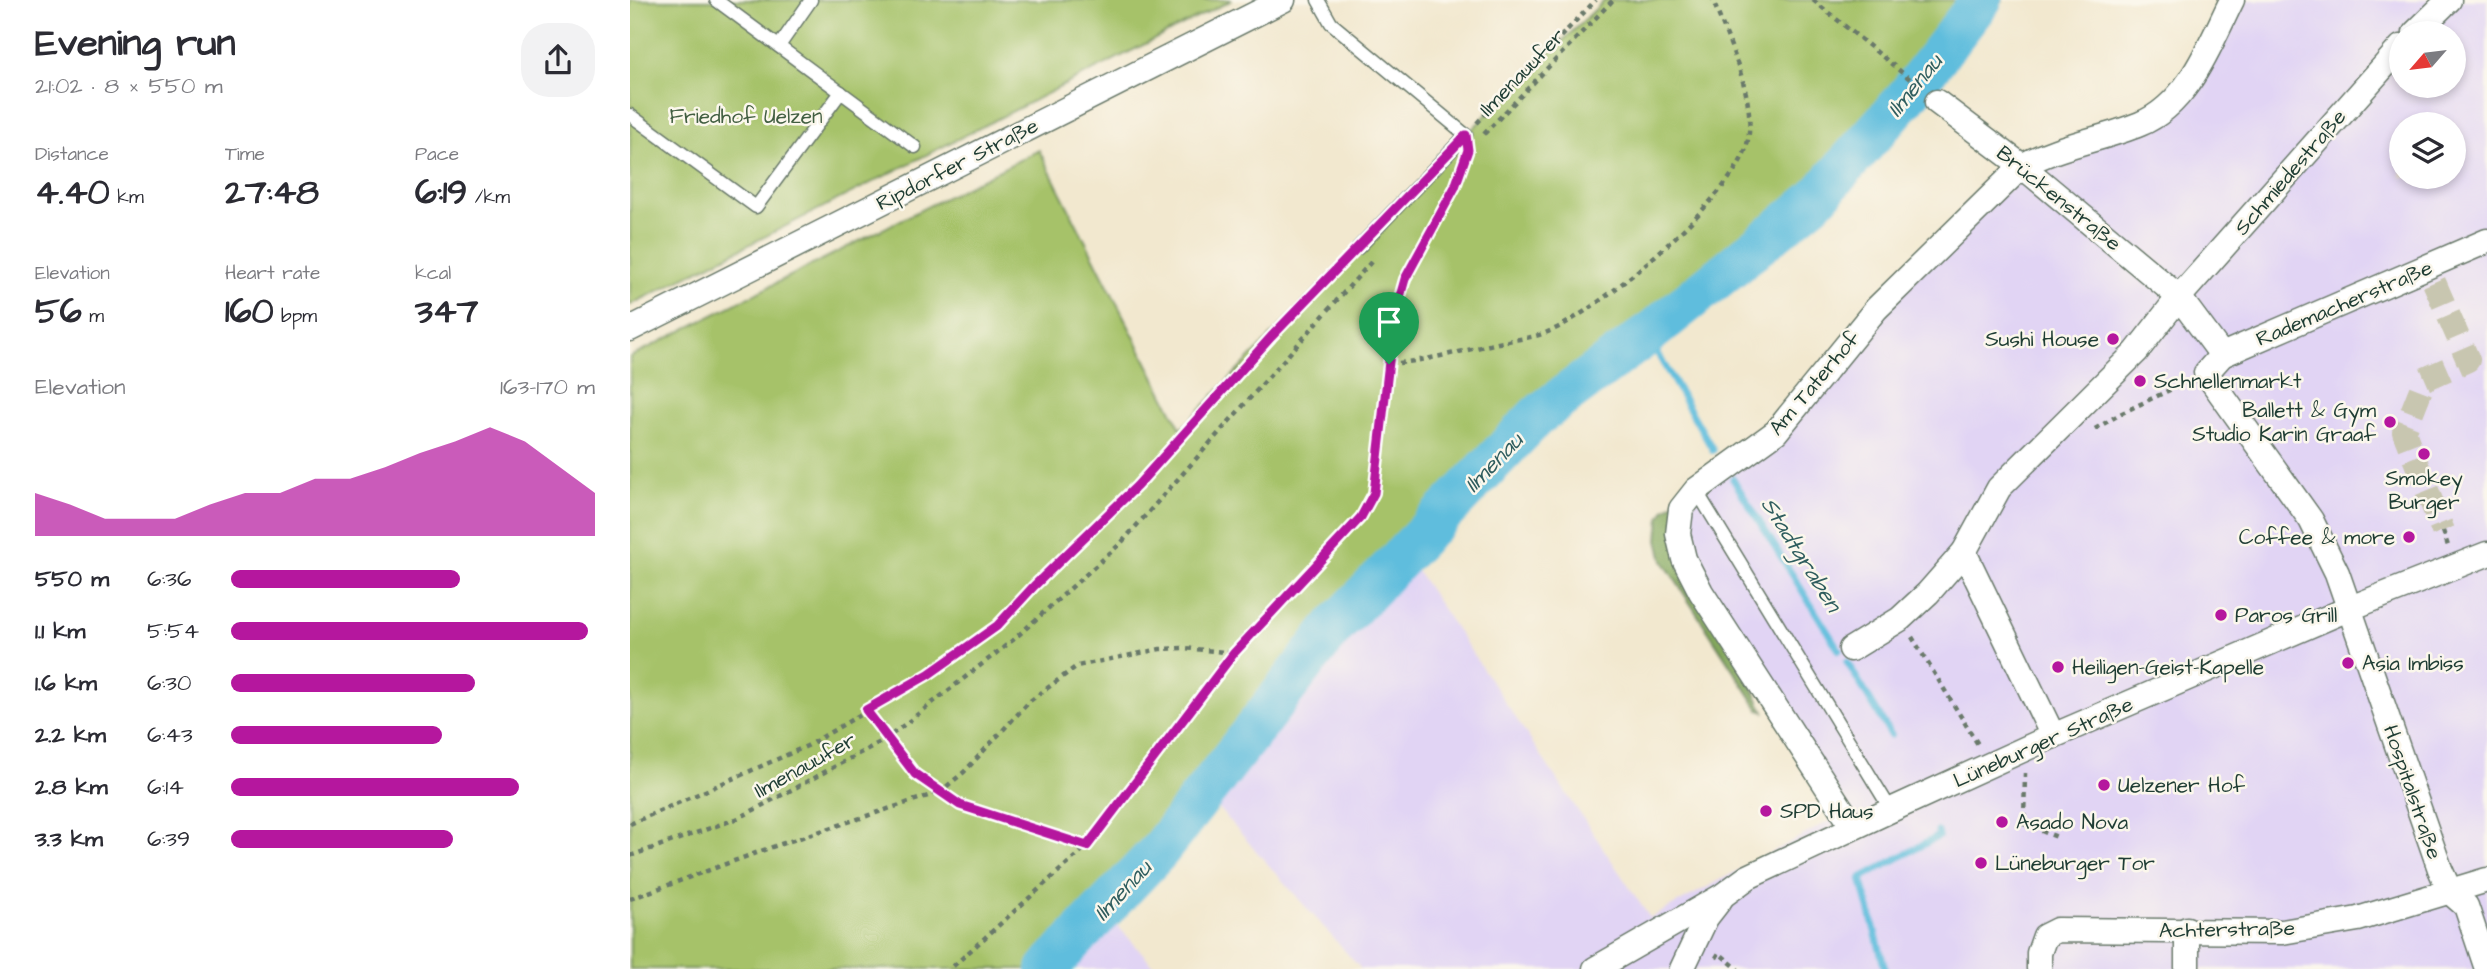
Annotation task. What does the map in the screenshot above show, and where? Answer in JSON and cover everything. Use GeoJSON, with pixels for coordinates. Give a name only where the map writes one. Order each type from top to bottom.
{"type":"FeatureCollection","features":[{"type":"Feature","properties":{"kind":"street","name":"Ripdorfer Straße"},"geometry":{"type":"LineString","coordinates":[[630,329],[1283,0]]}},
{"type":"Feature","properties":{"kind":"street","name":"Am Taterhof"},"geometry":{"type":"LineString","coordinates":[[1853,827],[1701,592],[1684,559],[1678,534],[1681,509],[1696,490],[1776,432],[1876,309],[2022,166],[2046,153],[2141,124],[2170,106],[2201,62],[2232,0]]}},
{"type":"Feature","properties":{"kind":"street"},"geometry":{"type":"LineString","coordinates":[[2427,21],[2449,0]]}},
{"type":"Feature","properties":{"kind":"street","name":"Schmiedestraße"},"geometry":{"type":"LineString","coordinates":[[2179,298],[2389,61]]}},
{"type":"Feature","properties":{"kind":"street","name":"Brückenstraße"},"geometry":{"type":"LineString","coordinates":[[1937,102],[2022,166],[2179,298]]}},
{"type":"Feature","properties":{"kind":"street","name":"Rademacherstraße"},"geometry":{"type":"LineString","coordinates":[[2214,364],[2487,241]]}},
{"type":"Feature","properties":{"kind":"street"},"geometry":{"type":"LineString","coordinates":[[1851,649],[1900,619],[1964,552],[1999,488],[2136,352],[2179,298],[2214,364]]}},
{"type":"Feature","properties":{"kind":"street","name":"Hospitalstraße"},"geometry":{"type":"LineString","coordinates":[[2214,364],[2311,520],[2337,573],[2450,892],[2466,906],[2487,969]]}},
{"type":"Feature","properties":{"kind":"street"},"geometry":{"type":"LineString","coordinates":[[1964,552],[2053,736]]}},
{"type":"Feature","properties":{"kind":"street","name":"Lüneburger Straße"},"geometry":{"type":"LineString","coordinates":[[1600,967],[1722,896],[1748,877],[1853,827],[2025,748],[2348,609],[2487,554]]}},
{"type":"Feature","properties":{"kind":"street","name":"Achterstraße"},"geometry":{"type":"LineString","coordinates":[[2039,969],[2039,953],[2045,936],[2057,930],[2187,929],[2282,932],[2358,919],[2487,880]]}},
{"type":"Feature","properties":{"kind":"street","name":"Lüneburger Straße"},"geometry":{"type":"LineString","coordinates":[[1682,969],[1706,918],[1722,896]]}},
{"type":"Feature","properties":{"kind":"street"},"geometry":{"type":"LineString","coordinates":[[2187,929],[2187,969]]}},
{"type":"Feature","properties":{"kind":"lane"},"geometry":{"type":"LineString","coordinates":[[716,0],[915,147]]}},
{"type":"Feature","properties":{"kind":"lane"},"geometry":{"type":"LineString","coordinates":[[779,46],[811,0]]}},
{"type":"Feature","properties":{"kind":"lane"},"geometry":{"type":"LineString","coordinates":[[1318,0],[1331,23],[1466,135],[1358,248]]}},
{"type":"Feature","properties":{"kind":"lane"},"geometry":{"type":"LineString","coordinates":[[630,115],[756,206],[841,92]]}},
{"type":"Feature","properties":{"kind":"lane"},"geometry":{"type":"LineString","coordinates":[[1696,490],[1891,810]]}},
{"type":"Feature","properties":{"kind":"path"},"geometry":{"type":"LineString","coordinates":[[950,969],[1087,846],[1234,653],[1361,517],[1374,493],[1394,318],[1405,279],[1455,187],[1468,150],[1466,135],[1596,0]]}},
{"type":"Feature","properties":{"kind":"path","name":"Ilmenauufer"},"geometry":{"type":"LineString","coordinates":[[1450,171],[1613,0]]}},
{"type":"Feature","properties":{"kind":"path"},"geometry":{"type":"LineString","coordinates":[[1389,364],[1549,332],[1576,318],[1691,222],[1721,189],[1746,149],[1749,122],[1744,90],[1713,0]]}},
{"type":"Feature","properties":{"kind":"path"},"geometry":{"type":"LineString","coordinates":[[1813,0],[1937,102]]}},
{"type":"Feature","properties":{"kind":"path"},"geometry":{"type":"LineString","coordinates":[[630,824],[807,746],[929,674],[997,626],[1034,586],[1137,486],[1271,337],[1358,248]]}},
{"type":"Feature","properties":{"kind":"path","name":"Ilmenauufer"},"geometry":{"type":"LineString","coordinates":[[630,856],[739,818],[886,739],[1013,640],[1121,543],[1377,256]]}},
{"type":"Feature","properties":{"kind":"path"},"geometry":{"type":"LineString","coordinates":[[2088,433],[2214,364]]}},
{"type":"Feature","properties":{"kind":"path"},"geometry":{"type":"LineString","coordinates":[[1900,619],[1990,765]]}},
{"type":"Feature","properties":{"kind":"path"},"geometry":{"type":"LineString","coordinates":[[630,899],[775,846],[940,792],[964,772],[1030,701],[1077,666],[1160,649],[1184,648],[1234,653]]}},
{"type":"Feature","properties":{"kind":"path"},"geometry":{"type":"LineString","coordinates":[[866,710],[915,774],[960,805],[1087,846]]}},
{"type":"Feature","properties":{"kind":"path"},"geometry":{"type":"LineString","coordinates":[[2025,748],[2024,824],[2057,837]]}},
{"type":"Feature","properties":{"kind":"path"},"geometry":{"type":"LineString","coordinates":[[1713,961],[1719,953],[1738,969]]}},
{"type":"Feature","properties":{"kind":"shaded area"},"geometry":{"type":"Polygon","coordinates":[[[2237,0],[2487,0],[2487,969],[1361,969],[1210,799],[1332,629],[1405,553],[1650,918],[1850,810],[1689,557],[1686,511],[1881,310],[2035,164],[2164,121],[2237,0]]]}},
{"type":"Feature","properties":{"kind":"shaded area"},"geometry":{"type":"Polygon","coordinates":[[[1104,911],[1157,969],[1049,969],[1104,911]]]}},
{"type":"Feature","properties":{"kind":"green space","name":"Friedhof Uelzen"},"geometry":{"type":"Polygon","coordinates":[[[630,0],[1232,0],[630,305],[630,0]]]}},
{"type":"Feature","properties":{"kind":"green space"},"geometry":{"type":"Polygon","coordinates":[[[1605,0],[2002,0],[1933,87],[1807,217],[1718,276],[1647,335],[1535,419],[1332,629],[1158,852],[1047,969],[630,969],[630,357],[1039,150],[1181,429],[1491,110],[1605,0]]]}},
{"type":"Feature","properties":{"kind":"green space"},"geometry":{"type":"Polygon","coordinates":[[[1685,495],[1675,523],[1764,712],[1759,710],[1663,561],[1658,540],[1660,518],[1665,509],[1685,495]]]}},
{"type":"Feature","properties":{"kind":"waterway","name":"Ilmenau"},"geometry":{"type":"LineString","coordinates":[[1047,969],[1158,852],[1332,629],[1537,416],[1647,335],[1816,199],[1907,96],[1981,0]]}},
{"type":"Feature","properties":{"kind":"waterway","name":"Stadtgraben"},"geometry":{"type":"LineString","coordinates":[[1647,335],[1713,450]]}},
{"type":"Feature","properties":{"kind":"waterway","name":"Stadtgraben"},"geometry":{"type":"LineString","coordinates":[[1733,479],[1839,650]]}},
{"type":"Feature","properties":{"kind":"waterway","name":"Stadtgraben"},"geometry":{"type":"LineString","coordinates":[[1847,662],[1891,735]]}},
{"type":"Feature","properties":{"kind":"waterway","name":"Stadtgraben"},"geometry":{"type":"LineString","coordinates":[[1885,969],[1861,878],[1939,836],[1938,832]]}},
{"type":"Feature","properties":{"kind":"tunnel"},"geometry":{"type":"LineString","coordinates":[[2434,282],[2468,360],[2425,379],[2404,432],[2443,531]]}},
{"type":"Feature","properties":{"kind":"place","name":"Sushi House"},"geometry":{"type":"Point","coordinates":[2113,339]}},
{"type":"Feature","properties":{"kind":"place","name":"Schnellenmarkt"},"geometry":{"type":"Point","coordinates":[2140,381]}},
{"type":"Feature","properties":{"kind":"place","name":"Ballett & Gym Studio Karin Graaf"},"geometry":{"type":"Point","coordinates":[2390,422]}},
{"type":"Feature","properties":{"kind":"place","name":"Smokey Burger"},"geometry":{"type":"Point","coordinates":[2424,454]}},
{"type":"Feature","properties":{"kind":"place","name":"Coffee & more"},"geometry":{"type":"Point","coordinates":[2409,537]}},
{"type":"Feature","properties":{"kind":"place","name":"Paros Grill"},"geometry":{"type":"Point","coordinates":[2221,615]}},
{"type":"Feature","properties":{"kind":"place","name":"Asia Imbiss"},"geometry":{"type":"Point","coordinates":[2348,663]}},
{"type":"Feature","properties":{"kind":"place","name":"Heiligen-Geist-Kapelle"},"geometry":{"type":"Point","coordinates":[2058,667]}},
{"type":"Feature","properties":{"kind":"place","name":"Uelzener Hof"},"geometry":{"type":"Point","coordinates":[2104,785]}},
{"type":"Feature","properties":{"kind":"place","name":"SPD Haus"},"geometry":{"type":"Point","coordinates":[1766,811]}},
{"type":"Feature","properties":{"kind":"place","name":"Asado Nova"},"geometry":{"type":"Point","coordinates":[2002,822]}},
{"type":"Feature","properties":{"kind":"place","name":"Lüneburger Tor"},"geometry":{"type":"Point","coordinates":[1981,863]}},
{"type":"Feature","properties":{"kind":"route"},"geometry":{"type":"LineString","coordinates":[[1466,135],[1468,150],[1455,187],[1405,279],[1394,318],[1389,364],[1374,493],[1361,517],[1234,653],[1087,846],[960,805],[915,774],[886,739],[866,710],[929,674],[997,626],[1034,586],[1137,486],[1271,337],[1466,135]]}}]}
